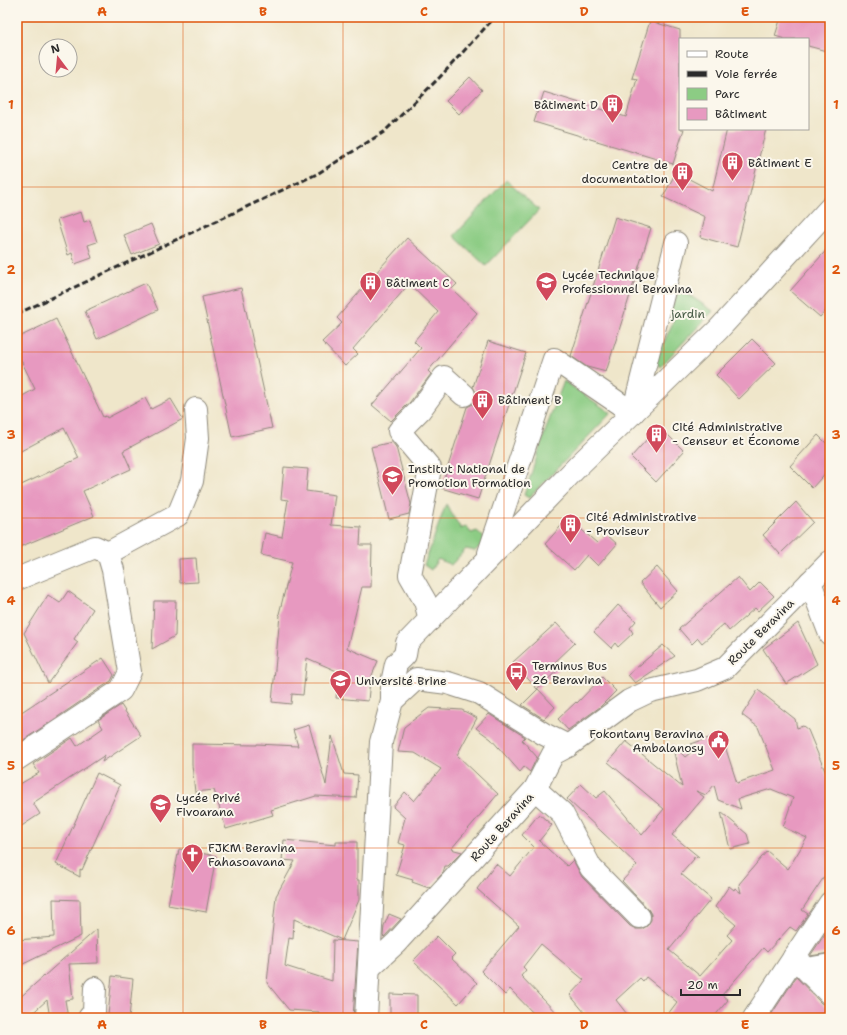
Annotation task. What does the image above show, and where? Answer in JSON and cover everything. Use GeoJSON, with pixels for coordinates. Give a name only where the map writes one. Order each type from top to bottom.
{"type":"FeatureCollection","features":[{"type":"Feature","properties":{"kind":"street"},"geometry":{"type":"LineString","coordinates":[[366,1018],[381,742],[392,701],[392,683],[396,664],[405,655],[407,643],[579,465],[718,330],[830,208]]}},
{"type":"Feature","properties":{"kind":"street"},"geometry":{"type":"LineString","coordinates":[[633,413],[676,243]]}},
{"type":"Feature","properties":{"kind":"street"},"geometry":{"type":"LineString","coordinates":[[488,558],[554,359],[633,413]]}},
{"type":"Feature","properties":{"kind":"street"},"geometry":{"type":"LineString","coordinates":[[430,620],[425,601],[410,575],[430,468],[399,431],[420,410],[444,377],[464,395]]}},
{"type":"Feature","properties":{"kind":"street"},"geometry":{"type":"LineString","coordinates":[[108,553],[178,515],[192,481],[198,438],[196,409]]}},
{"type":"Feature","properties":{"kind":"street"},"geometry":{"type":"LineString","coordinates":[[17,579],[95,547],[108,553],[113,570],[130,672],[122,690],[17,759]]}},
{"type":"Feature","properties":{"kind":"street","name":"Route Beravina"},"geometry":{"type":"LineString","coordinates":[[369,968],[396,943],[535,789],[553,754],[568,746],[629,701],[650,691],[697,680],[725,668],[830,562]]}},
{"type":"Feature","properties":{"kind":"street"},"geometry":{"type":"LineString","coordinates":[[810,582],[830,634]]}},
{"type":"Feature","properties":{"kind":"street"},"geometry":{"type":"LineString","coordinates":[[392,701],[416,679],[448,683],[478,693],[544,734],[568,746]]}},
{"type":"Feature","properties":{"kind":"street"},"geometry":{"type":"LineString","coordinates":[[535,789],[562,813],[591,868],[639,917]]}},
{"type":"Feature","properties":{"kind":"street"},"geometry":{"type":"LineString","coordinates":[[754,1018],[800,963],[830,903]]}},
{"type":"Feature","properties":{"kind":"street"},"geometry":{"type":"LineString","coordinates":[[800,963],[830,965]]}},
{"type":"Feature","properties":{"kind":"street"},"geometry":{"type":"LineString","coordinates":[[800,963],[830,994]]}},
{"type":"Feature","properties":{"kind":"street"},"geometry":{"type":"LineString","coordinates":[[89,1018],[94,1012],[95,988]]}},
{"type":"Feature","properties":{"kind":"green space"},"geometry":{"type":"Polygon","coordinates":[[[506,180],[539,210],[486,266],[454,236],[506,180]]]}},
{"type":"Feature","properties":{"kind":"green space","name":"jardin"},"geometry":{"type":"Polygon","coordinates":[[[680,289],[713,311],[660,367],[655,362],[674,320],[667,317],[680,289]]]}},
{"type":"Feature","properties":{"kind":"green space"},"geometry":{"type":"Polygon","coordinates":[[[564,381],[611,413],[529,498],[524,495],[564,381]]]}},
{"type":"Feature","properties":{"kind":"green space"},"geometry":{"type":"Polygon","coordinates":[[[446,504],[461,529],[466,526],[471,533],[477,531],[487,540],[475,551],[466,549],[451,565],[438,559],[431,570],[424,565],[446,504]]]}},
{"type":"Feature","properties":{"kind":"building"},"geometry":{"type":"Polygon","coordinates":[[[781,17],[830,17],[830,52],[809,46],[809,38],[782,38],[775,36],[781,17]]]}},
{"type":"Feature","properties":{"kind":"building","name":"Bâtiment D"},"geometry":{"type":"Polygon","coordinates":[[[650,21],[680,30],[679,130],[684,130],[673,164],[534,122],[544,92],[626,117],[637,79],[632,78],[650,21]]]}},
{"type":"Feature","properties":{"kind":"building"},"geometry":{"type":"Polygon","coordinates":[[[470,77],[482,90],[459,114],[446,101],[470,77]]]}},
{"type":"Feature","properties":{"kind":"building","name":"Bâtiment E"},"geometry":{"type":"Polygon","coordinates":[[[727,130],[766,130],[737,247],[700,237],[705,217],[663,197],[676,172],[712,191],[727,130]]]}},
{"type":"Feature","properties":{"kind":"building"},"geometry":{"type":"Polygon","coordinates":[[[81,212],[84,222],[90,220],[97,242],[88,245],[92,258],[75,264],[72,253],[68,255],[57,220],[81,212]]]}},
{"type":"Feature","properties":{"kind":"building"},"geometry":{"type":"Polygon","coordinates":[[[615,217],[651,228],[606,372],[587,367],[571,356],[615,217]]]}},
{"type":"Feature","properties":{"kind":"building"},"geometry":{"type":"Polygon","coordinates":[[[151,224],[159,244],[132,255],[124,235],[151,224]]]}},
{"type":"Feature","properties":{"kind":"building"},"geometry":{"type":"Polygon","coordinates":[[[407,238],[457,284],[452,289],[477,313],[428,371],[431,374],[410,402],[391,421],[372,405],[421,348],[414,341],[438,312],[409,284],[353,349],[358,354],[345,366],[322,342],[342,323],[337,318],[407,238]]]}},
{"type":"Feature","properties":{"kind":"building"},"geometry":{"type":"Polygon","coordinates":[[[830,246],[830,306],[820,317],[790,291],[830,246]]]}},
{"type":"Feature","properties":{"kind":"building"},"geometry":{"type":"Polygon","coordinates":[[[146,283],[158,310],[97,339],[85,311],[146,283]]]}},
{"type":"Feature","properties":{"kind":"building"},"geometry":{"type":"Polygon","coordinates":[[[241,288],[272,428],[232,437],[202,297],[241,288]]]}},
{"type":"Feature","properties":{"kind":"building"},"geometry":{"type":"Polygon","coordinates":[[[56,319],[103,417],[106,416],[107,418],[145,398],[151,409],[171,399],[183,419],[123,451],[131,469],[83,491],[94,516],[17,548],[17,487],[79,458],[64,428],[17,453],[17,399],[35,389],[17,352],[17,338],[56,319]]]}},
{"type":"Feature","properties":{"kind":"building"},"geometry":{"type":"Polygon","coordinates":[[[752,339],[776,363],[739,399],[716,375],[752,339]]]}},
{"type":"Feature","properties":{"kind":"building","name":"Bâtiment B"},"geometry":{"type":"Polygon","coordinates":[[[488,341],[526,353],[478,499],[441,488],[467,407],[473,404],[476,398],[476,392],[473,387],[488,341]]]}},
{"type":"Feature","properties":{"kind":"building","name":"Cité Administrative - Censeur et Économe"},"geometry":{"type":"Polygon","coordinates":[[[659,426],[684,451],[656,482],[631,457],[659,426]]]}},
{"type":"Feature","properties":{"kind":"building"},"geometry":{"type":"Polygon","coordinates":[[[818,435],[830,447],[830,468],[812,488],[790,466],[818,435]]]}},
{"type":"Feature","properties":{"kind":"building"},"geometry":{"type":"Polygon","coordinates":[[[392,442],[396,447],[411,504],[409,514],[389,519],[371,447],[392,442]]]}},
{"type":"Feature","properties":{"kind":"building"},"geometry":{"type":"Polygon","coordinates":[[[284,467],[308,469],[306,491],[335,495],[331,525],[361,527],[360,545],[372,545],[371,587],[362,587],[347,648],[378,661],[370,680],[368,701],[336,698],[339,672],[307,658],[303,695],[292,694],[291,704],[272,702],[279,614],[292,562],[261,555],[265,533],[282,537],[288,500],[281,499],[284,467]]]}},
{"type":"Feature","properties":{"kind":"building"},"geometry":{"type":"Polygon","coordinates":[[[796,502],[813,522],[780,554],[763,535],[796,502]]]}},
{"type":"Feature","properties":{"kind":"building","name":"Cité Administrative - Proviseur"},"geometry":{"type":"Polygon","coordinates":[[[568,518],[597,543],[606,534],[617,544],[598,566],[587,555],[574,570],[545,544],[568,518]]]}},
{"type":"Feature","properties":{"kind":"building"},"geometry":{"type":"Polygon","coordinates":[[[196,558],[198,582],[180,583],[179,559],[196,558]]]}},
{"type":"Feature","properties":{"kind":"building"},"geometry":{"type":"Polygon","coordinates":[[[657,567],[678,591],[660,607],[640,583],[657,567]]]}},
{"type":"Feature","properties":{"kind":"building"},"geometry":{"type":"Polygon","coordinates":[[[738,577],[750,592],[760,582],[774,596],[758,611],[755,608],[729,631],[724,624],[702,643],[698,638],[692,644],[679,629],[738,577]]]}},
{"type":"Feature","properties":{"kind":"building"},"geometry":{"type":"Polygon","coordinates":[[[68,591],[93,609],[74,639],[78,642],[48,683],[24,633],[48,595],[60,603],[68,591]]]}},
{"type":"Feature","properties":{"kind":"building"},"geometry":{"type":"Polygon","coordinates":[[[154,601],[176,601],[175,636],[152,649],[154,601]]]}},
{"type":"Feature","properties":{"kind":"building"},"geometry":{"type":"Polygon","coordinates":[[[618,605],[636,621],[630,628],[633,633],[618,647],[615,643],[611,648],[594,632],[618,605]]]}},
{"type":"Feature","properties":{"kind":"building"},"geometry":{"type":"Polygon","coordinates":[[[556,623],[575,643],[554,663],[559,669],[537,689],[513,662],[556,623]]]}},
{"type":"Feature","properties":{"kind":"building"},"geometry":{"type":"Polygon","coordinates":[[[798,623],[817,664],[786,684],[763,649],[798,623]]]}},
{"type":"Feature","properties":{"kind":"building"},"geometry":{"type":"Polygon","coordinates":[[[663,645],[675,656],[635,683],[628,675],[663,645]]]}},
{"type":"Feature","properties":{"kind":"building"},"geometry":{"type":"Polygon","coordinates":[[[103,658],[114,675],[111,681],[19,743],[17,740],[17,715],[103,658]]]}},
{"type":"Feature","properties":{"kind":"building"},"geometry":{"type":"Polygon","coordinates":[[[602,677],[616,691],[600,707],[568,730],[558,719],[576,702],[577,703],[602,677]]]}},
{"type":"Feature","properties":{"kind":"building"},"geometry":{"type":"Polygon","coordinates":[[[538,689],[555,707],[544,719],[522,705],[538,689]]]}},
{"type":"Feature","properties":{"kind":"building"},"geometry":{"type":"Polygon","coordinates":[[[758,690],[795,719],[797,728],[803,726],[808,730],[830,783],[830,868],[802,910],[808,914],[796,931],[790,927],[767,952],[763,948],[722,995],[728,1000],[713,1018],[665,1018],[677,1002],[646,977],[643,981],[640,978],[616,1000],[630,1018],[589,1018],[570,995],[584,980],[541,944],[523,967],[526,970],[521,976],[561,1018],[538,1018],[510,989],[505,995],[481,971],[519,926],[477,889],[496,864],[510,876],[534,847],[522,835],[539,814],[552,825],[539,841],[567,866],[573,860],[582,877],[630,926],[636,929],[642,929],[647,926],[651,920],[651,914],[622,881],[637,865],[567,799],[581,784],[596,798],[605,791],[642,835],[664,809],[608,762],[626,741],[682,787],[672,744],[685,757],[695,749],[691,744],[721,734],[737,783],[775,770],[758,727],[742,715],[758,690]],[[714,785],[706,795],[696,791],[704,797],[672,835],[699,857],[693,858],[694,859],[681,874],[711,899],[669,950],[700,976],[732,940],[727,935],[736,925],[715,907],[729,886],[734,890],[735,888],[741,893],[739,884],[767,851],[788,869],[807,838],[783,827],[793,798],[771,789],[738,799],[741,809],[718,800],[714,785]]]}},
{"type":"Feature","properties":{"kind":"building"},"geometry":{"type":"Polygon","coordinates":[[[121,705],[141,736],[102,762],[105,755],[33,803],[40,814],[17,829],[17,779],[20,784],[39,773],[33,764],[72,738],[77,746],[103,728],[98,720],[121,705]]]}},
{"type":"Feature","properties":{"kind":"building"},"geometry":{"type":"Polygon","coordinates":[[[429,708],[462,710],[477,718],[457,755],[498,794],[451,849],[462,852],[448,866],[445,866],[443,873],[429,888],[412,882],[413,880],[396,875],[405,845],[398,843],[405,818],[393,807],[405,792],[414,801],[441,769],[415,753],[398,752],[404,727],[429,708]]]}},
{"type":"Feature","properties":{"kind":"building"},"geometry":{"type":"Polygon","coordinates":[[[489,714],[525,737],[522,740],[537,757],[530,772],[524,767],[520,772],[491,739],[476,728],[489,714]]]}},
{"type":"Feature","properties":{"kind":"building"},"geometry":{"type":"Polygon","coordinates":[[[309,725],[326,785],[332,736],[344,774],[358,775],[356,798],[316,796],[271,810],[273,815],[226,829],[214,790],[195,792],[192,765],[192,744],[257,744],[298,746],[293,730],[309,725]]]}},
{"type":"Feature","properties":{"kind":"building"},"geometry":{"type":"Polygon","coordinates":[[[97,773],[120,785],[82,870],[80,869],[80,877],[56,864],[97,773]]]}},
{"type":"Feature","properties":{"kind":"building"},"geometry":{"type":"Polygon","coordinates":[[[721,812],[747,834],[750,844],[730,849],[721,812]]]}},
{"type":"Feature","properties":{"kind":"building"},"geometry":{"type":"Polygon","coordinates":[[[284,840],[336,845],[336,842],[357,842],[357,880],[359,880],[359,900],[342,940],[294,919],[293,939],[289,938],[285,966],[332,981],[333,940],[358,942],[353,1018],[318,1018],[319,1012],[289,1010],[267,983],[276,896],[295,861],[282,860],[284,840]]]}},
{"type":"Feature","properties":{"kind":"building"},"geometry":{"type":"Polygon","coordinates":[[[179,849],[216,856],[206,912],[168,905],[179,849]]]}},
{"type":"Feature","properties":{"kind":"building"},"geometry":{"type":"Polygon","coordinates":[[[53,899],[80,900],[81,936],[17,967],[17,940],[54,937],[53,899]]]}},
{"type":"Feature","properties":{"kind":"building"},"geometry":{"type":"Polygon","coordinates":[[[389,914],[401,919],[384,937],[384,926],[389,914]]]}},
{"type":"Feature","properties":{"kind":"building"},"geometry":{"type":"Polygon","coordinates":[[[829,928],[830,953],[810,956],[829,928]]]}},
{"type":"Feature","properties":{"kind":"building"},"geometry":{"type":"Polygon","coordinates":[[[97,929],[98,963],[69,964],[73,999],[65,1000],[68,1018],[50,1018],[47,1000],[27,1018],[17,1018],[17,1000],[97,929]]]}},
{"type":"Feature","properties":{"kind":"building"},"geometry":{"type":"Polygon","coordinates":[[[437,936],[455,954],[451,958],[477,983],[458,1004],[413,961],[437,936]]]}},
{"type":"Feature","properties":{"kind":"building"},"geometry":{"type":"Polygon","coordinates":[[[112,976],[133,979],[129,1018],[108,1015],[112,976]]]}},
{"type":"Feature","properties":{"kind":"building"},"geometry":{"type":"Polygon","coordinates":[[[796,977],[821,1003],[830,1007],[830,1018],[769,1018],[796,977]]]}},
{"type":"Feature","properties":{"kind":"building"},"geometry":{"type":"Polygon","coordinates":[[[390,994],[417,995],[417,1018],[390,1017],[390,994]]]}},
{"type":"Feature","properties":{"kind":"railway"},"geometry":{"type":"LineString","coordinates":[[17,314],[317,174],[384,132],[440,77],[495,17]]}},
{"type":"Feature","properties":{"kind":"place","name":"Bâtiment D"},"geometry":{"type":"Point","coordinates":[613,124]}},
{"type":"Feature","properties":{"kind":"place","name":"Bâtiment E"},"geometry":{"type":"Point","coordinates":[733,182]}},
{"type":"Feature","properties":{"kind":"place","name":"Centre de documentation"},"geometry":{"type":"Point","coordinates":[683,192]}},
{"type":"Feature","properties":{"kind":"place","name":"Bâtiment C"},"geometry":{"type":"Point","coordinates":[371,302]}},
{"type":"Feature","properties":{"kind":"place","name":"Lycée Technique Professionnel Beravina"},"geometry":{"type":"Point","coordinates":[547,302]}},
{"type":"Feature","properties":{"kind":"place","name":"Bâtiment B"},"geometry":{"type":"Point","coordinates":[483,420]}},
{"type":"Feature","properties":{"kind":"place","name":"Cité Administrative - Censeur et Économe"},"geometry":{"type":"Point","coordinates":[657,454]}},
{"type":"Feature","properties":{"kind":"place","name":"Institut National de Promotion Formation"},"geometry":{"type":"Point","coordinates":[392,496]}},
{"type":"Feature","properties":{"kind":"place","name":"Cité Administrative - Proviseur"},"geometry":{"type":"Point","coordinates":[571,544]}},
{"type":"Feature","properties":{"kind":"place","name":"Terminus Bus 26 Beravina"},"geometry":{"type":"Point","coordinates":[517,692]}},
{"type":"Feature","properties":{"kind":"place","name":"Université Brine"},"geometry":{"type":"Point","coordinates":[341,700]}},
{"type":"Feature","properties":{"kind":"place","name":"Fokontany Beravina Ambalanosy"},"geometry":{"type":"Point","coordinates":[719,760]}},
{"type":"Feature","properties":{"kind":"place","name":"Lycée Privé Fivoarana"},"geometry":{"type":"Point","coordinates":[160,824]}},
{"type":"Feature","properties":{"kind":"place","name":"FJKM Beravina Fahasoavana"},"geometry":{"type":"Point","coordinates":[192,874]}}]}
